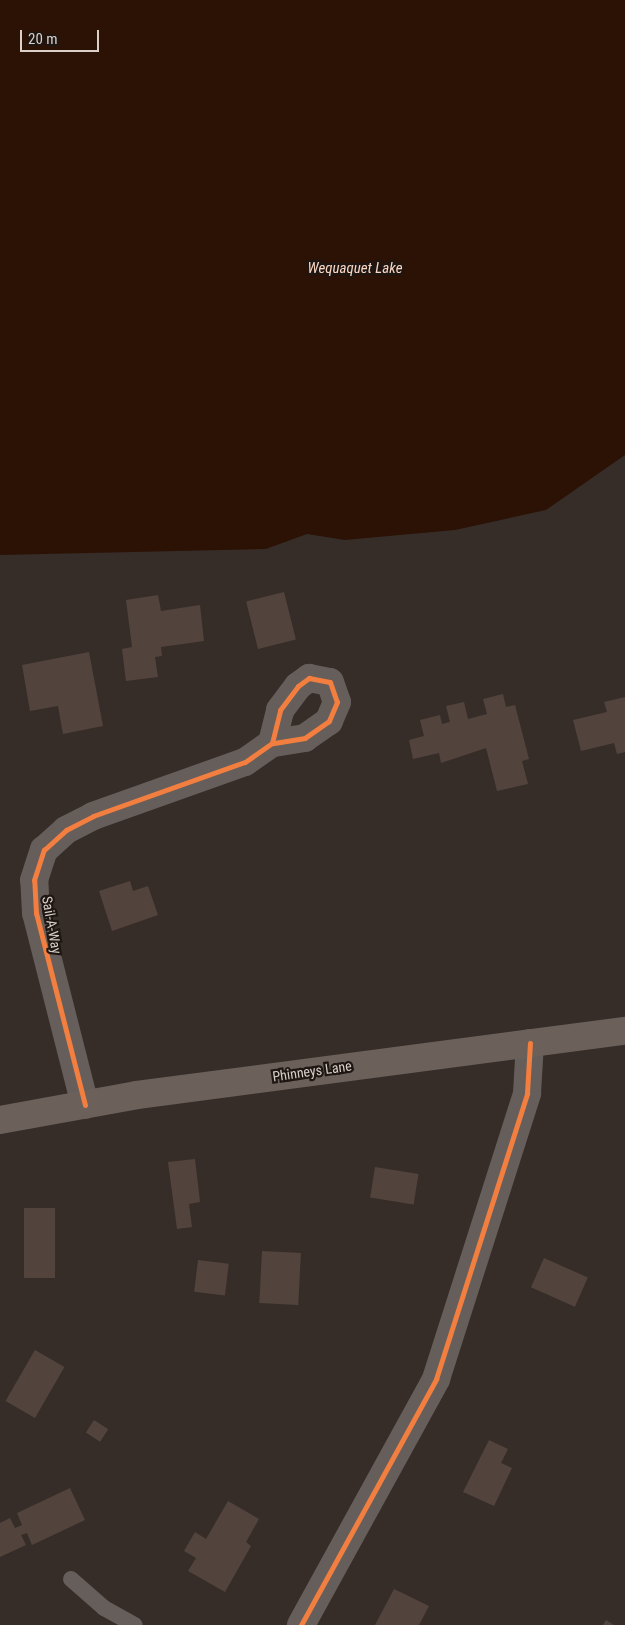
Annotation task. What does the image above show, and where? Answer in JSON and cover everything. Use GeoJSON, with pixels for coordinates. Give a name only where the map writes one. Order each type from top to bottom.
{"type":"FeatureCollection","features":[{"type":"Feature","properties":{"kind":"main road","name":"Phinneys Lane"},"geometry":{"type":"LineString","coordinates":[[0,1120],[85,1105],[530,1042],[625,1031]]}},
{"type":"Feature","properties":{"kind":"street","name":"Sail-A-Way"},"geometry":{"type":"LineString","coordinates":[[85,1105],[36,913],[34,880],[44,850],[66,830],[93,816],[245,762],[272,743]]}},
{"type":"Feature","properties":{"kind":"street"},"geometry":{"type":"LineString","coordinates":[[301,1625],[436,1379],[528,1093],[530,1042]]}},
{"type":"Feature","properties":{"kind":"lane"},"geometry":{"type":"LineString","coordinates":[[71,1579],[104,1608],[135,1625]]}},
{"type":"Feature","properties":{"kind":"water","name":"Wequaquet Lake"},"geometry":{"type":"Polygon","coordinates":[[[0,0],[625,0],[625,455],[546,510],[455,530],[345,540],[307,534],[266,549],[0,555],[0,0]]]}},
{"type":"Feature","properties":{"kind":"building"},"geometry":{"type":"Polygon","coordinates":[[[284,592],[296,640],[258,649],[246,601],[284,592]]]}},
{"type":"Feature","properties":{"kind":"building"},"geometry":{"type":"Polygon","coordinates":[[[158,595],[161,611],[200,605],[204,641],[161,647],[162,656],[155,657],[158,677],[126,681],[122,649],[132,647],[126,600],[158,595]]]}},
{"type":"Feature","properties":{"kind":"building"},"geometry":{"type":"Polygon","coordinates":[[[89,652],[103,726],[63,734],[58,706],[30,711],[22,665],[89,652]]]}},
{"type":"Feature","properties":{"kind":"building"},"geometry":{"type":"Polygon","coordinates":[[[503,694],[506,707],[515,705],[529,759],[522,761],[528,784],[497,791],[486,748],[441,763],[439,753],[413,759],[409,740],[424,736],[420,720],[440,715],[442,724],[450,722],[446,706],[464,702],[468,719],[487,714],[483,699],[503,694]]]}},
{"type":"Feature","properties":{"kind":"building"},"geometry":{"type":"Polygon","coordinates":[[[625,697],[625,752],[617,754],[614,743],[581,751],[573,720],[607,712],[604,702],[625,697]]]}},
{"type":"Feature","properties":{"kind":"building"},"geometry":{"type":"Polygon","coordinates":[[[130,881],[133,891],[148,886],[158,915],[112,931],[99,891],[130,881]]]}},
{"type":"Feature","properties":{"kind":"building"},"geometry":{"type":"Polygon","coordinates":[[[195,1159],[200,1202],[189,1204],[192,1227],[177,1229],[168,1162],[195,1159]]]}},
{"type":"Feature","properties":{"kind":"building"},"geometry":{"type":"Polygon","coordinates":[[[375,1167],[418,1174],[414,1205],[370,1198],[375,1167]]]}},
{"type":"Feature","properties":{"kind":"building"},"geometry":{"type":"Polygon","coordinates":[[[24,1208],[55,1208],[55,1278],[24,1278],[24,1208]]]}},
{"type":"Feature","properties":{"kind":"building"},"geometry":{"type":"Polygon","coordinates":[[[262,1251],[301,1253],[298,1305],[259,1303],[262,1251]]]}},
{"type":"Feature","properties":{"kind":"building"},"geometry":{"type":"Polygon","coordinates":[[[544,1258],[588,1278],[575,1307],[531,1287],[544,1258]]]}},
{"type":"Feature","properties":{"kind":"building"},"geometry":{"type":"Polygon","coordinates":[[[198,1260],[229,1264],[225,1296],[194,1292],[198,1260]]]}},
{"type":"Feature","properties":{"kind":"building"},"geometry":{"type":"Polygon","coordinates":[[[35,1350],[64,1367],[35,1418],[6,1401],[35,1350]]]}},
{"type":"Feature","properties":{"kind":"building"},"geometry":{"type":"Polygon","coordinates":[[[94,1420],[108,1429],[100,1442],[86,1433],[94,1420]]]}},
{"type":"Feature","properties":{"kind":"building"},"geometry":{"type":"Polygon","coordinates":[[[489,1440],[508,1449],[501,1463],[512,1468],[494,1506],[463,1492],[489,1440]]]}},
{"type":"Feature","properties":{"kind":"building"},"geometry":{"type":"Polygon","coordinates":[[[70,1488],[85,1520],[32,1545],[27,1533],[21,1535],[26,1545],[0,1557],[0,1523],[10,1518],[15,1528],[22,1525],[17,1513],[70,1488]]]}},
{"type":"Feature","properties":{"kind":"building"},"geometry":{"type":"Polygon","coordinates":[[[228,1501],[259,1519],[246,1542],[251,1546],[225,1592],[188,1571],[196,1558],[184,1551],[195,1532],[206,1539],[228,1501]]]}},
{"type":"Feature","properties":{"kind":"building"},"geometry":{"type":"Polygon","coordinates":[[[394,1589],[429,1606],[419,1625],[375,1625],[394,1589]]]}},
{"type":"Feature","properties":{"kind":"building"},"geometry":{"type":"Polygon","coordinates":[[[606,1620],[614,1625],[603,1625],[606,1620]]]}},
{"type":"Feature","properties":{"kind":"cycle path"},"geometry":{"type":"LineString","coordinates":[[85,1105],[36,913],[34,880],[44,850],[66,830],[93,816],[245,762],[272,743],[280,710],[298,686],[309,678],[330,682],[337,702],[329,721],[305,738],[272,743]]}},
{"type":"Feature","properties":{"kind":"cycle path"},"geometry":{"type":"LineString","coordinates":[[301,1625],[436,1379],[527,1093],[530,1043]]}}]}
